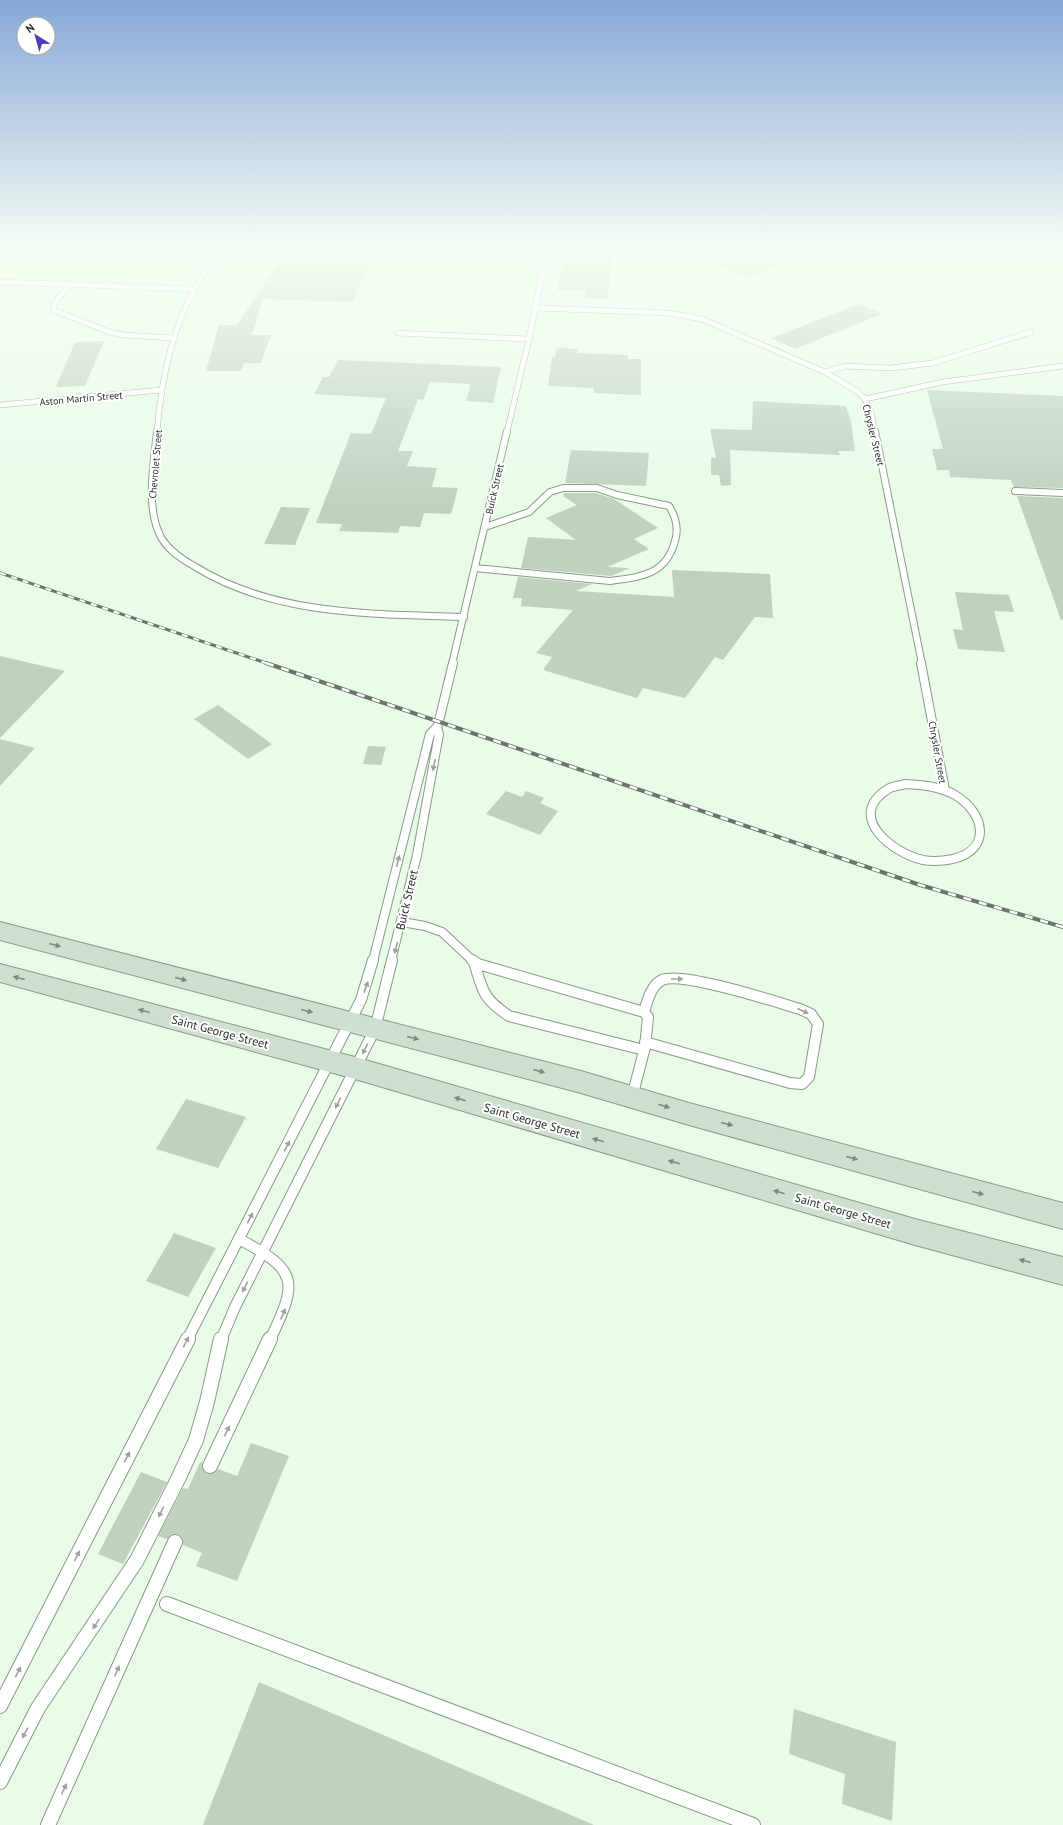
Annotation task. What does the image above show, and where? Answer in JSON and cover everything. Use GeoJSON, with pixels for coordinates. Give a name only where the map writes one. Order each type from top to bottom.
{"type":"FeatureCollection","features":[{"type":"Feature","properties":{"kind":"main road"},"geometry":{"type":"LineString","coordinates":[[0,931],[581,1082],[705,1118],[1063,1216]]}},
{"type":"Feature","properties":{"kind":"main road","name":"Saint George Street"},"geometry":{"type":"LineString","coordinates":[[0,973],[355,1068],[908,1230],[1063,1271]]}},
{"type":"Feature","properties":{"kind":"lane"},"geometry":{"type":"LineString","coordinates":[[121,335],[173,338]]}},
{"type":"Feature","properties":{"kind":"lane","name":"Chevrolet Street"},"geometry":{"type":"LineString","coordinates":[[174,335],[161,390],[152,504],[156,523],[164,542],[192,566],[215,579],[260,595],[342,611],[464,617]]}},
{"type":"Feature","properties":{"kind":"lane"},"geometry":{"type":"LineString","coordinates":[[445,335],[529,339]]}},
{"type":"Feature","properties":{"kind":"lane","name":"Buick Street"},"geometry":{"type":"LineString","coordinates":[[0,1782],[38,1708],[137,1560],[179,1477],[196,1440],[207,1402],[220,1342],[235,1307],[375,1029],[417,855],[439,734],[437,727],[530,335]]}},
{"type":"Feature","properties":{"kind":"lane","name":"Chrysler Street"},"geometry":{"type":"LineString","coordinates":[[740,335],[825,372],[849,386],[865,399],[871,413],[917,640],[945,790]]}},
{"type":"Feature","properties":{"kind":"lane"},"geometry":{"type":"LineString","coordinates":[[825,372],[845,366],[891,368],[933,363],[1021,335]]}},
{"type":"Feature","properties":{"kind":"lane"},"geometry":{"type":"LineString","coordinates":[[865,399],[937,383],[1063,366]]}},
{"type":"Feature","properties":{"kind":"lane","name":"Aston Martin Street"},"geometry":{"type":"LineString","coordinates":[[0,405],[161,390]]}},
{"type":"Feature","properties":{"kind":"lane"},"geometry":{"type":"LineString","coordinates":[[475,568],[610,581],[626,579],[656,569],[666,561],[669,558],[677,536],[676,517],[669,506],[591,488],[563,488],[550,492],[529,512],[485,527]]}},
{"type":"Feature","properties":{"kind":"lane"},"geometry":{"type":"LineString","coordinates":[[1015,491],[1063,493]]}},
{"type":"Feature","properties":{"kind":"lane","name":"Buick Street"},"geometry":{"type":"LineString","coordinates":[[0,1706],[350,1022],[368,981],[430,734],[437,727]]}},
{"type":"Feature","properties":{"kind":"lane","name":"Chrysler Street"},"geometry":{"type":"LineString","coordinates":[[912,784],[945,790],[962,799],[971,807],[982,826],[981,840],[972,852],[957,859],[937,862],[916,859],[896,850],[881,839],[872,824],[870,810],[876,798],[888,789],[912,784]]}},
{"type":"Feature","properties":{"kind":"lane"},"geometry":{"type":"LineString","coordinates":[[402,922],[439,930],[447,935],[469,960],[474,962],[644,1012],[648,1017],[645,1046],[632,1097]]}},
{"type":"Feature","properties":{"kind":"lane"},"geometry":{"type":"LineString","coordinates":[[474,962],[484,995],[495,1006],[509,1016],[645,1046],[790,1083],[802,1084],[809,1077],[818,1024],[811,1014],[800,1009],[690,979],[664,979],[656,984],[644,1012]]}},
{"type":"Feature","properties":{"kind":"lane"},"geometry":{"type":"LineString","coordinates":[[210,1466],[288,1300],[290,1284],[285,1273],[277,1264],[239,1239]]}},
{"type":"Feature","properties":{"kind":"lane"},"geometry":{"type":"LineString","coordinates":[[48,1825],[175,1542]]}},
{"type":"Feature","properties":{"kind":"lane"},"geometry":{"type":"LineString","coordinates":[[167,1604],[753,1825]]}},
{"type":"Feature","properties":{"kind":"building"},"geometry":{"type":"Polygon","coordinates":[[[216,335],[271,335],[261,363],[244,363],[241,371],[206,371],[216,335]]]}},
{"type":"Feature","properties":{"kind":"building"},"geometry":{"type":"Polygon","coordinates":[[[778,335],[829,335],[795,349],[771,338],[778,335]]]}},
{"type":"Feature","properties":{"kind":"building"},"geometry":{"type":"Polygon","coordinates":[[[104,341],[85,386],[56,387],[75,342],[104,341]]]}},
{"type":"Feature","properties":{"kind":"building"},"geometry":{"type":"Polygon","coordinates":[[[557,348],[578,349],[577,353],[628,355],[628,359],[641,359],[641,395],[594,393],[594,388],[548,386],[552,357],[555,357],[557,348]]]}},
{"type":"Feature","properties":{"kind":"building"},"geometry":{"type":"Polygon","coordinates":[[[338,360],[501,367],[493,403],[466,401],[470,384],[430,382],[423,400],[418,399],[398,451],[413,451],[407,466],[437,468],[432,487],[458,488],[451,514],[424,513],[420,527],[400,526],[398,533],[339,531],[342,524],[316,523],[351,433],[371,434],[386,398],[314,394],[323,377],[329,377],[338,360]]]}},
{"type":"Feature","properties":{"kind":"building"},"geometry":{"type":"Polygon","coordinates":[[[927,390],[1063,396],[1063,488],[1014,487],[1011,480],[950,477],[949,470],[937,470],[932,449],[943,449],[927,390]]]}},
{"type":"Feature","properties":{"kind":"building"},"geometry":{"type":"Polygon","coordinates":[[[753,401],[846,406],[851,421],[855,451],[838,451],[840,455],[730,450],[731,485],[721,486],[719,475],[711,475],[711,457],[716,458],[710,429],[752,430],[753,401]]]}},
{"type":"Feature","properties":{"kind":"building"},"geometry":{"type":"Polygon","coordinates":[[[571,450],[649,453],[646,486],[565,483],[571,450]]]}},
{"type":"Feature","properties":{"kind":"building"},"geometry":{"type":"Polygon","coordinates":[[[564,493],[596,493],[614,499],[658,528],[634,539],[649,549],[607,567],[630,568],[611,576],[521,568],[528,537],[576,540],[546,518],[577,505],[563,496],[564,493]]]}},
{"type":"Feature","properties":{"kind":"building"},"geometry":{"type":"Polygon","coordinates":[[[1017,496],[1063,498],[1063,619],[1061,620],[1017,496]]]}},
{"type":"Feature","properties":{"kind":"building"},"geometry":{"type":"Polygon","coordinates":[[[281,507],[310,508],[295,545],[264,544],[281,507]]]}},
{"type":"Feature","properties":{"kind":"building"},"geometry":{"type":"Polygon","coordinates":[[[672,570],[770,574],[773,618],[755,617],[723,660],[715,657],[685,698],[643,688],[637,698],[543,670],[552,657],[536,653],[573,610],[521,606],[522,598],[513,598],[518,577],[592,584],[576,591],[674,597],[672,570]]]}},
{"type":"Feature","properties":{"kind":"building"},"geometry":{"type":"Polygon","coordinates":[[[955,592],[1009,595],[1014,612],[994,611],[1005,652],[958,649],[953,629],[963,630],[955,592]]]}},
{"type":"Feature","properties":{"kind":"building"},"geometry":{"type":"Polygon","coordinates":[[[0,656],[65,671],[0,738],[0,656]]]}},
{"type":"Feature","properties":{"kind":"building"},"geometry":{"type":"Polygon","coordinates":[[[218,705],[272,744],[248,759],[194,719],[218,705]]]}},
{"type":"Feature","properties":{"kind":"building"},"geometry":{"type":"Polygon","coordinates":[[[0,739],[35,748],[0,786],[0,739]]]}},
{"type":"Feature","properties":{"kind":"building"},"geometry":{"type":"Polygon","coordinates":[[[368,746],[386,747],[381,765],[363,764],[368,746]]]}},
{"type":"Feature","properties":{"kind":"building"},"geometry":{"type":"Polygon","coordinates":[[[506,791],[522,797],[526,791],[544,798],[540,803],[558,811],[540,835],[486,814],[506,791]]]}},
{"type":"Feature","properties":{"kind":"building"},"geometry":{"type":"Polygon","coordinates":[[[186,1099],[246,1117],[218,1168],[156,1149],[186,1099]]]}},
{"type":"Feature","properties":{"kind":"building"},"geometry":{"type":"Polygon","coordinates":[[[174,1233],[216,1248],[188,1297],[146,1281],[174,1233]]]}},
{"type":"Feature","properties":{"kind":"building"},"geometry":{"type":"Polygon","coordinates":[[[251,1443],[289,1456],[237,1581],[196,1566],[202,1553],[183,1545],[183,1541],[179,1535],[171,1535],[167,1539],[158,1536],[183,1488],[188,1489],[200,1462],[202,1463],[203,1470],[207,1474],[214,1473],[218,1469],[237,1476],[251,1443]]]}},
{"type":"Feature","properties":{"kind":"building"},"geometry":{"type":"Polygon","coordinates":[[[141,1472],[167,1482],[123,1564],[98,1554],[141,1472]]]}},
{"type":"Feature","properties":{"kind":"building"},"geometry":{"type":"Polygon","coordinates":[[[259,1682],[594,1825],[203,1825],[259,1682]]]}},
{"type":"Feature","properties":{"kind":"building"},"geometry":{"type":"Polygon","coordinates":[[[794,1709],[896,1742],[892,1821],[842,1804],[845,1774],[789,1754],[794,1709]]]}},
{"type":"Feature","properties":{"kind":"railway"},"geometry":{"type":"LineString","coordinates":[[0,573],[269,664]]}},
{"type":"Feature","properties":{"kind":"railway"},"geometry":{"type":"LineString","coordinates":[[266,663],[920,885],[1063,927]]}}]}
